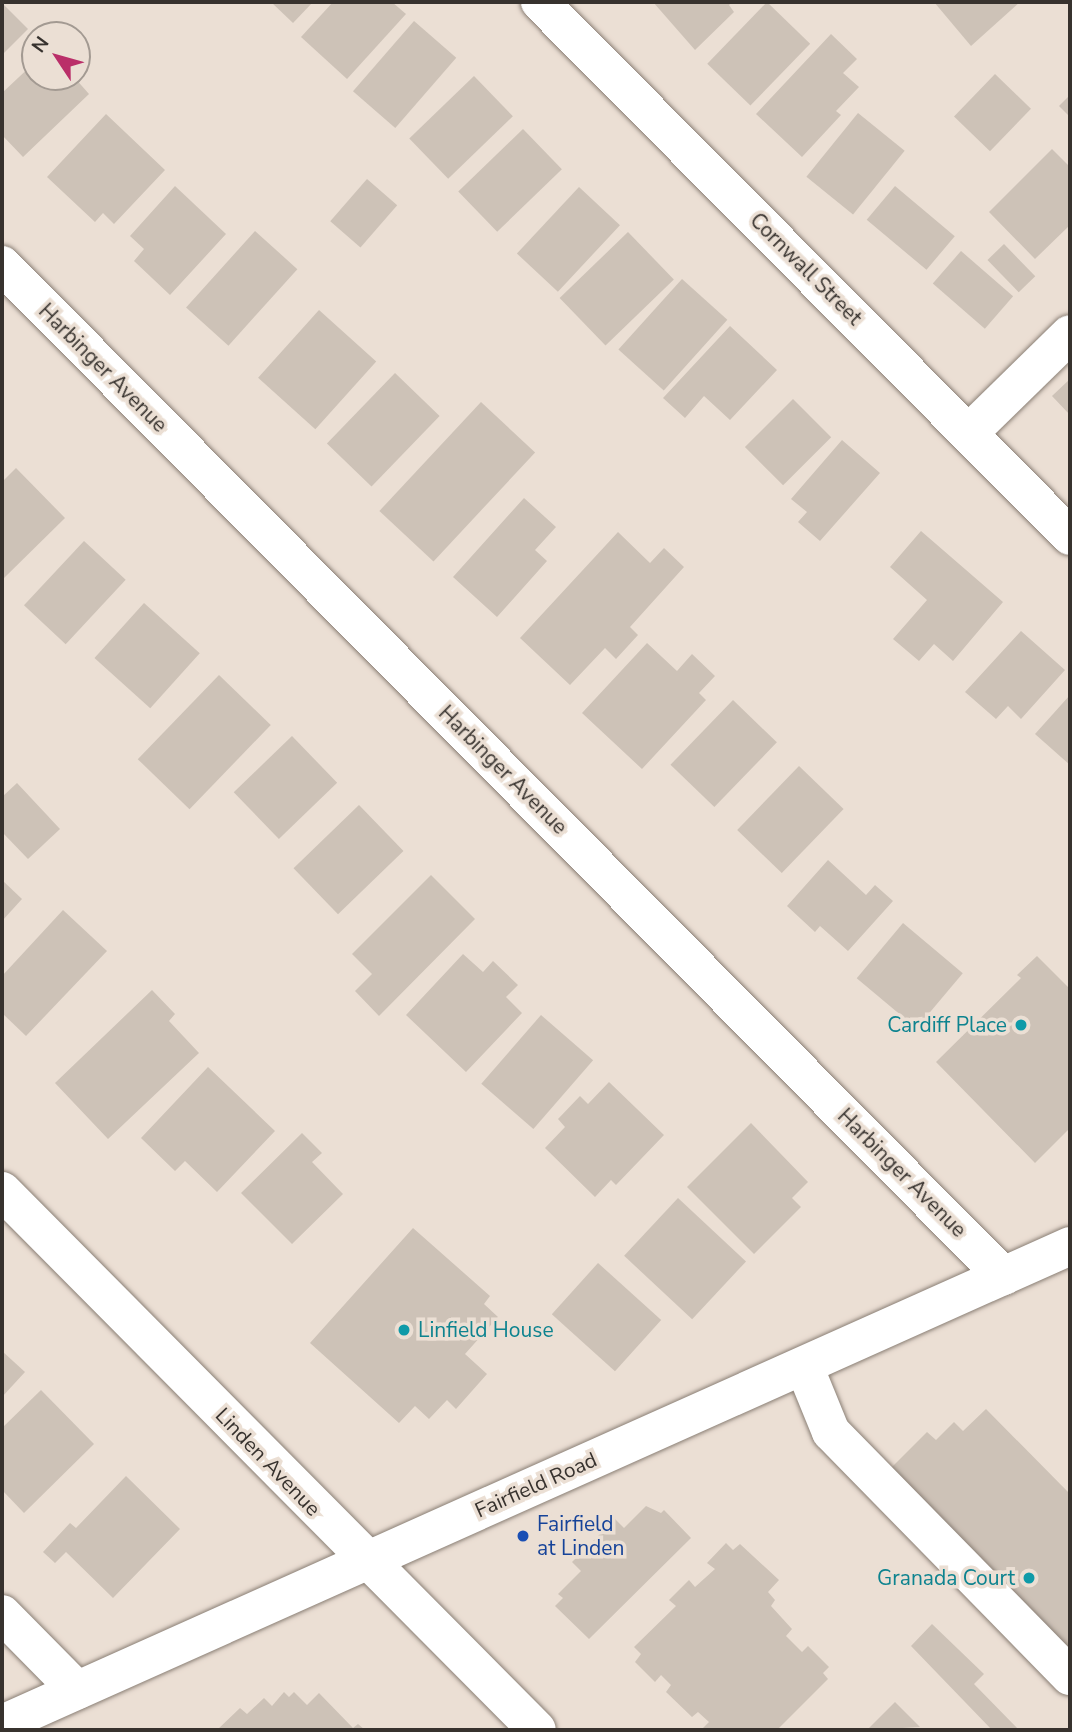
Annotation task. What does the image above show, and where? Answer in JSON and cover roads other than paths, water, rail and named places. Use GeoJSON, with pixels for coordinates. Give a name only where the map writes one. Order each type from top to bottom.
{"type":"FeatureCollection","features":[{"type":"Feature","properties":{"kind":"street","name":"Cornwall Street"},"geometry":{"type":"LineString","coordinates":[[540,2],[1070,536]]}},
{"type":"Feature","properties":{"kind":"street","name":"Harbinger Avenue"},"geometry":{"type":"LineString","coordinates":[[2,265],[1003,1276]]}},
{"type":"Feature","properties":{"kind":"street"},"geometry":{"type":"LineString","coordinates":[[969,433],[1070,334]]}},
{"type":"Feature","properties":{"kind":"street","name":"Linden Avenue"},"geometry":{"type":"LineString","coordinates":[[2,1191],[537,1730]]}},
{"type":"Feature","properties":{"kind":"street","name":"Fairfield Road"},"geometry":{"type":"LineString","coordinates":[[2,1724],[1070,1246]]}},
{"type":"Feature","properties":{"kind":"street"},"geometry":{"type":"LineString","coordinates":[[804,1366],[831,1432],[1070,1676]]}},
{"type":"Feature","properties":{"kind":"street"},"geometry":{"type":"LineString","coordinates":[[2,1614],[77,1690]]}},
{"type":"Feature","properties":{"kind":"place","name":"Cardiff Place"},"geometry":{"type":"Point","coordinates":[1021,1025]}},
{"type":"Feature","properties":{"kind":"place","name":"Linfield House"},"geometry":{"type":"Point","coordinates":[404,1330]}},
{"type":"Feature","properties":{"kind":"place","name":"Fairfield at Linden"},"geometry":{"type":"Point","coordinates":[523,1536]}},
{"type":"Feature","properties":{"kind":"place","name":"Granada Court"},"geometry":{"type":"Point","coordinates":[1029,1578]}}]}
